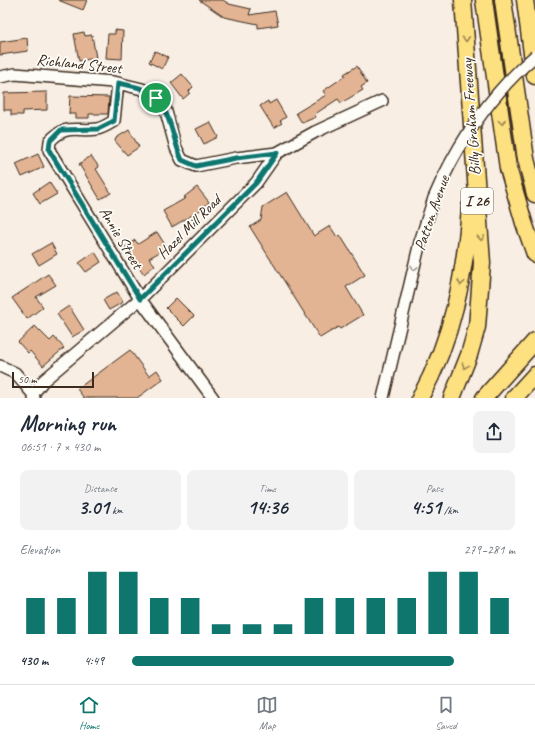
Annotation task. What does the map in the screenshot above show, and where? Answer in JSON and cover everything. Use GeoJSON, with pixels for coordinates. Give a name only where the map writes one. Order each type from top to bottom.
{"type":"FeatureCollection","features":[{"type":"Feature","properties":{"kind":"highway","name":"Billy Graham Freeway"},"geometry":{"type":"LineString","coordinates":[[452,398],[469,355],[477,327],[482,263],[464,0]]}},
{"type":"Feature","properties":{"kind":"highway"},"geometry":{"type":"LineString","coordinates":[[484,0],[508,168],[524,223],[535,254]]}},
{"type":"Feature","properties":{"kind":"highway"},"geometry":{"type":"LineString","coordinates":[[503,0],[526,159],[535,194]]}},
{"type":"Feature","properties":{"kind":"highway"},"geometry":{"type":"LineString","coordinates":[[525,0],[535,76]]}},
{"type":"Feature","properties":{"kind":"highway"},"geometry":{"type":"LineString","coordinates":[[420,398],[441,354],[454,317],[464,268],[471,204],[476,190]]}},
{"type":"Feature","properties":{"kind":"highway"},"geometry":{"type":"LineString","coordinates":[[484,398],[535,341]]}},
{"type":"Feature","properties":{"kind":"highway"},"geometry":{"type":"LineString","coordinates":[[514,398],[535,375]]}},
{"type":"Feature","properties":{"kind":"highway"},"geometry":{"type":"LineString","coordinates":[[522,398],[535,379]]}},
{"type":"Feature","properties":{"kind":"street","name":"Patton Avenue"},"geometry":{"type":"LineString","coordinates":[[383,398],[420,242],[434,198],[443,178],[475,121],[505,85],[535,56]]}},
{"type":"Feature","properties":{"kind":"street","name":"Richland Street"},"geometry":{"type":"LineString","coordinates":[[0,77],[15,74],[118,83],[142,88],[156,98],[165,108],[176,148],[182,160],[196,166],[236,158],[277,153]]}},
{"type":"Feature","properties":{"kind":"street","name":"Annie Street"},"geometry":{"type":"LineString","coordinates":[[118,83],[114,121],[98,129],[61,130],[50,141],[49,150],[140,299],[213,398]]}},
{"type":"Feature","properties":{"kind":"street","name":"Hazel Mill Road"},"geometry":{"type":"LineString","coordinates":[[33,396],[43,381],[140,299],[256,183],[277,153],[315,132],[382,101]]}},
{"type":"Feature","properties":{"kind":"street"},"geometry":{"type":"LineString","coordinates":[[0,366],[16,373],[33,396]]}},
{"type":"Feature","properties":{"kind":"building"},"geometry":{"type":"Polygon","coordinates":[[[58,0],[87,0],[83,10],[58,0]]]}},
{"type":"Feature","properties":{"kind":"building"},"geometry":{"type":"Polygon","coordinates":[[[199,0],[223,0],[229,4],[251,9],[249,15],[275,11],[278,25],[258,28],[258,24],[224,17],[199,0]]]}},
{"type":"Feature","properties":{"kind":"building"},"geometry":{"type":"Polygon","coordinates":[[[115,30],[123,31],[122,59],[106,58],[108,34],[115,34],[115,30]]]}},
{"type":"Feature","properties":{"kind":"building"},"geometry":{"type":"Polygon","coordinates":[[[84,32],[85,36],[92,35],[96,58],[79,61],[74,34],[84,32]]]}},
{"type":"Feature","properties":{"kind":"building"},"geometry":{"type":"Polygon","coordinates":[[[27,38],[28,51],[0,55],[0,42],[27,38]]]}},
{"type":"Feature","properties":{"kind":"building"},"geometry":{"type":"Polygon","coordinates":[[[155,51],[168,57],[162,69],[149,62],[155,51]]]}},
{"type":"Feature","properties":{"kind":"building"},"geometry":{"type":"Polygon","coordinates":[[[357,66],[367,83],[361,87],[363,90],[341,103],[338,99],[318,112],[315,115],[316,117],[302,123],[296,113],[326,95],[323,91],[345,76],[344,74],[357,66]]]}},
{"type":"Feature","properties":{"kind":"building"},"geometry":{"type":"Polygon","coordinates":[[[182,74],[193,87],[189,91],[190,93],[183,99],[171,83],[182,74]]]}},
{"type":"Feature","properties":{"kind":"building"},"geometry":{"type":"Polygon","coordinates":[[[47,92],[47,110],[23,111],[23,115],[11,115],[11,110],[4,110],[4,93],[47,92]]]}},
{"type":"Feature","properties":{"kind":"building"},"geometry":{"type":"Polygon","coordinates":[[[70,96],[109,97],[108,114],[89,114],[89,118],[76,118],[76,114],[69,114],[70,96]]]}},
{"type":"Feature","properties":{"kind":"building"},"geometry":{"type":"Polygon","coordinates":[[[276,100],[286,117],[280,121],[282,123],[274,128],[260,106],[268,101],[269,104],[276,100]]]}},
{"type":"Feature","properties":{"kind":"building"},"geometry":{"type":"Polygon","coordinates":[[[210,122],[218,137],[204,144],[196,129],[210,122]]]}},
{"type":"Feature","properties":{"kind":"building"},"geometry":{"type":"Polygon","coordinates":[[[129,130],[139,147],[127,155],[115,141],[116,138],[129,130]]]}},
{"type":"Feature","properties":{"kind":"building"},"geometry":{"type":"Polygon","coordinates":[[[38,154],[44,167],[22,177],[16,164],[38,154]]]}},
{"type":"Feature","properties":{"kind":"building"},"geometry":{"type":"Polygon","coordinates":[[[91,156],[99,167],[96,169],[111,193],[100,199],[79,164],[91,156]]]}},
{"type":"Feature","properties":{"kind":"building"},"geometry":{"type":"Polygon","coordinates":[[[49,182],[57,194],[40,204],[33,193],[49,182]]]}},
{"type":"Feature","properties":{"kind":"building"},"geometry":{"type":"Polygon","coordinates":[[[197,187],[209,202],[199,211],[172,227],[163,211],[186,198],[184,197],[197,187]]]}},
{"type":"Feature","properties":{"kind":"building"},"geometry":{"type":"Polygon","coordinates":[[[287,192],[314,236],[330,226],[337,237],[340,235],[365,275],[346,287],[363,315],[340,329],[338,327],[320,338],[250,227],[261,220],[263,207],[287,192]]]}},
{"type":"Feature","properties":{"kind":"building"},"geometry":{"type":"Polygon","coordinates":[[[157,232],[167,248],[149,258],[155,265],[144,274],[124,248],[135,240],[138,244],[157,232]]]}},
{"type":"Feature","properties":{"kind":"building"},"geometry":{"type":"Polygon","coordinates":[[[51,243],[57,254],[39,265],[32,254],[51,243]]]}},
{"type":"Feature","properties":{"kind":"building"},"geometry":{"type":"Polygon","coordinates":[[[95,252],[101,262],[86,272],[79,263],[95,252]]]}},
{"type":"Feature","properties":{"kind":"building"},"geometry":{"type":"Polygon","coordinates":[[[48,274],[56,285],[36,297],[43,307],[27,319],[12,298],[48,274]]]}},
{"type":"Feature","properties":{"kind":"building"},"geometry":{"type":"Polygon","coordinates":[[[117,292],[123,302],[109,310],[103,300],[117,292]]]}},
{"type":"Feature","properties":{"kind":"building"},"geometry":{"type":"Polygon","coordinates":[[[176,298],[194,316],[184,326],[166,308],[176,298]]]}},
{"type":"Feature","properties":{"kind":"building"},"geometry":{"type":"Polygon","coordinates":[[[69,306],[84,330],[72,337],[57,314],[69,306]]]}},
{"type":"Feature","properties":{"kind":"building"},"geometry":{"type":"Polygon","coordinates":[[[35,326],[50,341],[54,337],[64,348],[43,366],[30,351],[28,353],[18,342],[35,326]]]}},
{"type":"Feature","properties":{"kind":"building"},"geometry":{"type":"Polygon","coordinates":[[[130,350],[149,376],[157,370],[163,379],[137,398],[84,398],[77,389],[130,350]]]}},
{"type":"Feature","properties":{"kind":"route"},"geometry":{"type":"LineString","coordinates":[[118,83],[142,88],[156,98],[165,108],[170,119],[176,148],[182,160],[196,166],[236,158],[277,153],[256,183],[140,299],[49,150],[50,141],[61,130],[98,129],[114,121],[118,83]]}}]}
